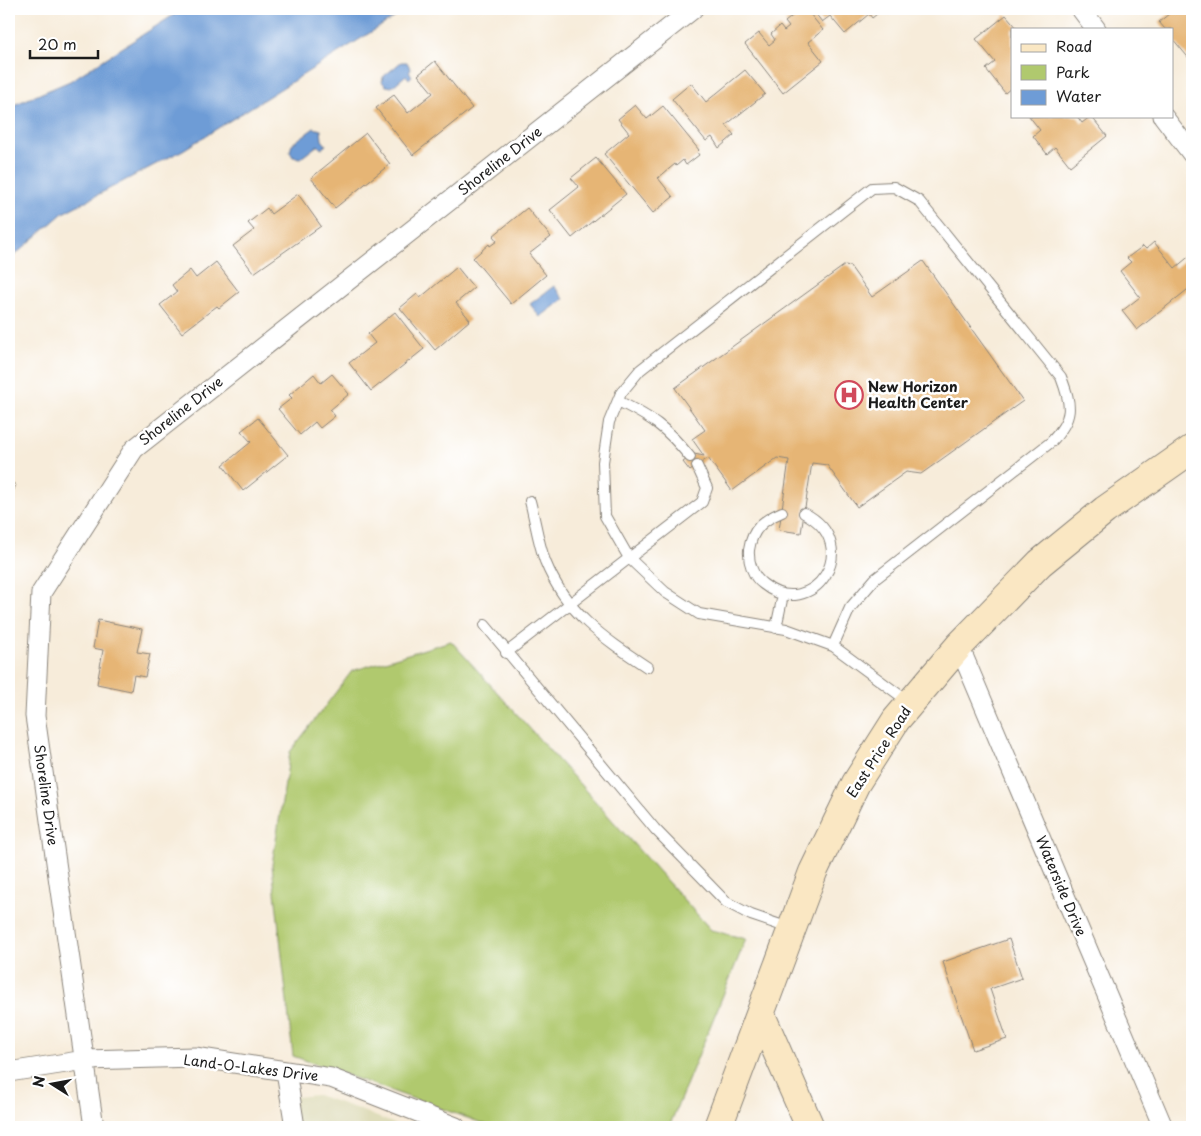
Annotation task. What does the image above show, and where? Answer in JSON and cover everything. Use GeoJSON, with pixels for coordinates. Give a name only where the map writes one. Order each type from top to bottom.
{"type":"FeatureCollection","features":[{"type":"Feature","properties":{"kind":"main road","name":"East Price Road"},"geometry":{"type":"LineString","coordinates":[[718,1127],[813,872],[856,783],[896,720],[959,646],[1040,563],[1106,510],[1192,449]]}},
{"type":"Feature","properties":{"kind":"main road"},"geometry":{"type":"LineString","coordinates":[[761,1015],[810,1127]]}},
{"type":"Feature","properties":{"kind":"street","name":"Shoreline Drive"},"geometry":{"type":"LineString","coordinates":[[94,1127],[35,716],[41,593],[134,448],[693,9]]}},
{"type":"Feature","properties":{"kind":"street"},"geometry":{"type":"LineString","coordinates":[[1081,9],[1095,28]]}},
{"type":"Feature","properties":{"kind":"street"},"geometry":{"type":"LineString","coordinates":[[1165,118],[1192,154]]}},
{"type":"Feature","properties":{"kind":"street","name":"Waterside Drive"},"geometry":{"type":"LineString","coordinates":[[959,646],[1163,1127]]}},
{"type":"Feature","properties":{"kind":"street","name":"Land-O-Lakes Drive"},"geometry":{"type":"LineString","coordinates":[[9,1072],[85,1060],[195,1057],[332,1078],[456,1127]]}},
{"type":"Feature","properties":{"kind":"street"},"geometry":{"type":"LineString","coordinates":[[286,1071],[295,1127]]}},
{"type":"Feature","properties":{"kind":"lane"},"geometry":{"type":"LineString","coordinates":[[833,646],[850,608],[875,580],[1052,442],[1065,427],[1070,402],[1060,377],[919,201],[894,187],[872,188],[640,370],[618,401],[610,422],[604,462],[605,516],[630,558],[665,592],[699,614],[786,629],[833,646],[910,703]]}},
{"type":"Feature","properties":{"kind":"lane"},"geometry":{"type":"LineString","coordinates":[[618,401],[648,416],[672,435],[690,457]]}},
{"type":"Feature","properties":{"kind":"lane"},"geometry":{"type":"LineString","coordinates":[[506,654],[568,604],[702,502],[707,488],[697,466]]}},
{"type":"Feature","properties":{"kind":"lane"},"geometry":{"type":"LineString","coordinates":[[530,501],[545,560],[568,604],[600,636],[648,667]]}},
{"type":"Feature","properties":{"kind":"lane"},"geometry":{"type":"LineString","coordinates":[[782,512],[765,519],[756,530],[750,542],[749,556],[752,570],[759,582],[770,590],[783,595],[797,595],[810,590],[822,582],[829,570],[833,557],[832,543],[826,530],[817,520],[804,513]]}},
{"type":"Feature","properties":{"kind":"lane"},"geometry":{"type":"LineString","coordinates":[[776,628],[783,595]]}},
{"type":"Feature","properties":{"kind":"lane"},"geometry":{"type":"LineString","coordinates":[[485,625],[506,654],[655,829],[726,902],[751,915],[792,929]]}},
{"type":"Feature","properties":{"kind":"shaded area"},"geometry":{"type":"Polygon","coordinates":[[[317,1095],[402,1127],[291,1127],[286,1098],[317,1095]]]}},
{"type":"Feature","properties":{"kind":"green space"},"geometry":{"type":"Polygon","coordinates":[[[451,641],[711,930],[746,939],[669,1127],[493,1127],[293,1056],[272,865],[290,752],[352,671],[451,641]]]}},
{"type":"Feature","properties":{"kind":"water"},"geometry":{"type":"Polygon","coordinates":[[[183,9],[408,9],[183,150],[63,213],[9,260],[9,107],[70,81],[183,9]]]}},
{"type":"Feature","properties":{"kind":"water"},"geometry":{"type":"Polygon","coordinates":[[[401,62],[407,62],[412,76],[409,79],[406,75],[392,87],[386,86],[382,82],[383,77],[401,62]]]}},
{"type":"Feature","properties":{"kind":"water"},"geometry":{"type":"Polygon","coordinates":[[[314,128],[321,130],[322,140],[326,145],[321,149],[318,145],[301,158],[293,157],[290,152],[292,144],[314,128]]]}},
{"type":"Feature","properties":{"kind":"water"},"geometry":{"type":"Polygon","coordinates":[[[554,286],[564,299],[540,317],[530,304],[554,286]]]}},
{"type":"Feature","properties":{"kind":"building"},"geometry":{"type":"Polygon","coordinates":[[[801,9],[806,9],[823,30],[808,42],[823,61],[783,93],[745,44],[759,33],[769,45],[775,40],[771,34],[780,26],[784,31],[789,27],[785,22],[801,9]]]}},
{"type":"Feature","properties":{"kind":"building"},"geometry":{"type":"Polygon","coordinates":[[[820,9],[892,9],[886,14],[882,10],[872,18],[869,14],[845,34],[830,16],[822,22],[815,13],[820,9]]]}},
{"type":"Feature","properties":{"kind":"building"},"geometry":{"type":"Polygon","coordinates":[[[1175,9],[1192,9],[1192,62],[1174,40],[1174,28],[1164,28],[1159,22],[1175,9]]]}},
{"type":"Feature","properties":{"kind":"building"},"geometry":{"type":"Polygon","coordinates":[[[1006,15],[1017,28],[1011,28],[1011,88],[1005,93],[986,69],[995,62],[976,39],[1006,15]]]}},
{"type":"Feature","properties":{"kind":"building"},"geometry":{"type":"Polygon","coordinates":[[[435,61],[472,108],[413,155],[376,108],[394,95],[408,113],[433,93],[418,75],[435,61]]]}},
{"type":"Feature","properties":{"kind":"building"},"geometry":{"type":"Polygon","coordinates":[[[745,70],[765,94],[726,125],[734,135],[719,148],[712,137],[706,141],[672,99],[691,83],[706,102],[745,70]]]}},
{"type":"Feature","properties":{"kind":"building"},"geometry":{"type":"Polygon","coordinates":[[[635,105],[647,119],[663,106],[699,150],[697,152],[699,155],[686,165],[683,160],[658,178],[673,197],[653,213],[604,154],[629,133],[618,119],[635,105]]]}},
{"type":"Feature","properties":{"kind":"building"},"geometry":{"type":"Polygon","coordinates":[[[1031,118],[1078,118],[1082,123],[1088,118],[1093,118],[1107,136],[1070,166],[1055,147],[1047,154],[1033,136],[1040,130],[1031,118]]]}},
{"type":"Feature","properties":{"kind":"building"},"geometry":{"type":"Polygon","coordinates":[[[366,133],[390,164],[335,208],[311,178],[366,133]]]}},
{"type":"Feature","properties":{"kind":"building"},"geometry":{"type":"Polygon","coordinates":[[[596,158],[626,194],[572,238],[550,210],[579,187],[571,178],[596,158]]]}},
{"type":"Feature","properties":{"kind":"building"},"geometry":{"type":"Polygon","coordinates":[[[298,194],[321,226],[254,273],[233,246],[254,230],[248,223],[267,208],[271,214],[298,194]]]}},
{"type":"Feature","properties":{"kind":"building"},"geometry":{"type":"Polygon","coordinates":[[[527,208],[551,237],[529,254],[546,275],[511,304],[473,258],[489,244],[490,246],[497,241],[493,236],[527,208]]]}},
{"type":"Feature","properties":{"kind":"building"},"geometry":{"type":"Polygon","coordinates":[[[1154,242],[1175,268],[1192,254],[1192,286],[1137,330],[1122,311],[1140,297],[1120,271],[1131,262],[1127,258],[1143,246],[1146,249],[1154,242]]]}},
{"type":"Feature","properties":{"kind":"building","name":"New Horizon Health Center"},"geometry":{"type":"Polygon","coordinates":[[[923,261],[1023,401],[921,474],[906,472],[857,507],[827,465],[812,463],[801,533],[779,530],[789,460],[777,458],[732,491],[708,458],[690,471],[683,462],[694,454],[704,456],[692,439],[705,430],[675,388],[845,265],[850,266],[872,297],[923,261]]]}},
{"type":"Feature","properties":{"kind":"building"},"geometry":{"type":"Polygon","coordinates":[[[216,262],[239,292],[182,333],[160,305],[177,292],[172,285],[190,270],[196,278],[216,262]]]}},
{"type":"Feature","properties":{"kind":"building"},"geometry":{"type":"Polygon","coordinates":[[[457,267],[474,288],[456,303],[470,320],[435,350],[400,308],[417,294],[420,298],[457,267]]]}},
{"type":"Feature","properties":{"kind":"building"},"geometry":{"type":"Polygon","coordinates":[[[395,312],[424,349],[371,391],[349,363],[375,343],[368,334],[395,312]]]}},
{"type":"Feature","properties":{"kind":"building"},"geometry":{"type":"Polygon","coordinates":[[[314,374],[321,383],[332,374],[349,394],[330,410],[335,416],[320,428],[315,422],[300,435],[278,409],[292,398],[289,395],[314,374]]]}},
{"type":"Feature","properties":{"kind":"building"},"geometry":{"type":"Polygon","coordinates":[[[258,418],[288,455],[243,491],[223,465],[251,442],[241,431],[258,418]]]}},
{"type":"Feature","properties":{"kind":"building"},"geometry":{"type":"Polygon","coordinates":[[[9,481],[16,485],[9,501],[9,481]]]}},
{"type":"Feature","properties":{"kind":"building"},"geometry":{"type":"Polygon","coordinates":[[[98,620],[142,629],[137,652],[150,654],[145,677],[134,675],[131,691],[97,684],[103,650],[93,648],[98,620]]]}},
{"type":"Feature","properties":{"kind":"building"},"geometry":{"type":"Polygon","coordinates":[[[1009,939],[1022,978],[990,989],[1007,1039],[973,1050],[943,962],[1009,939]]]}},
{"type":"Feature","properties":{"kind":"place","name":"New Horizon Health Center"},"geometry":{"type":"Point","coordinates":[849,395]}}]}
